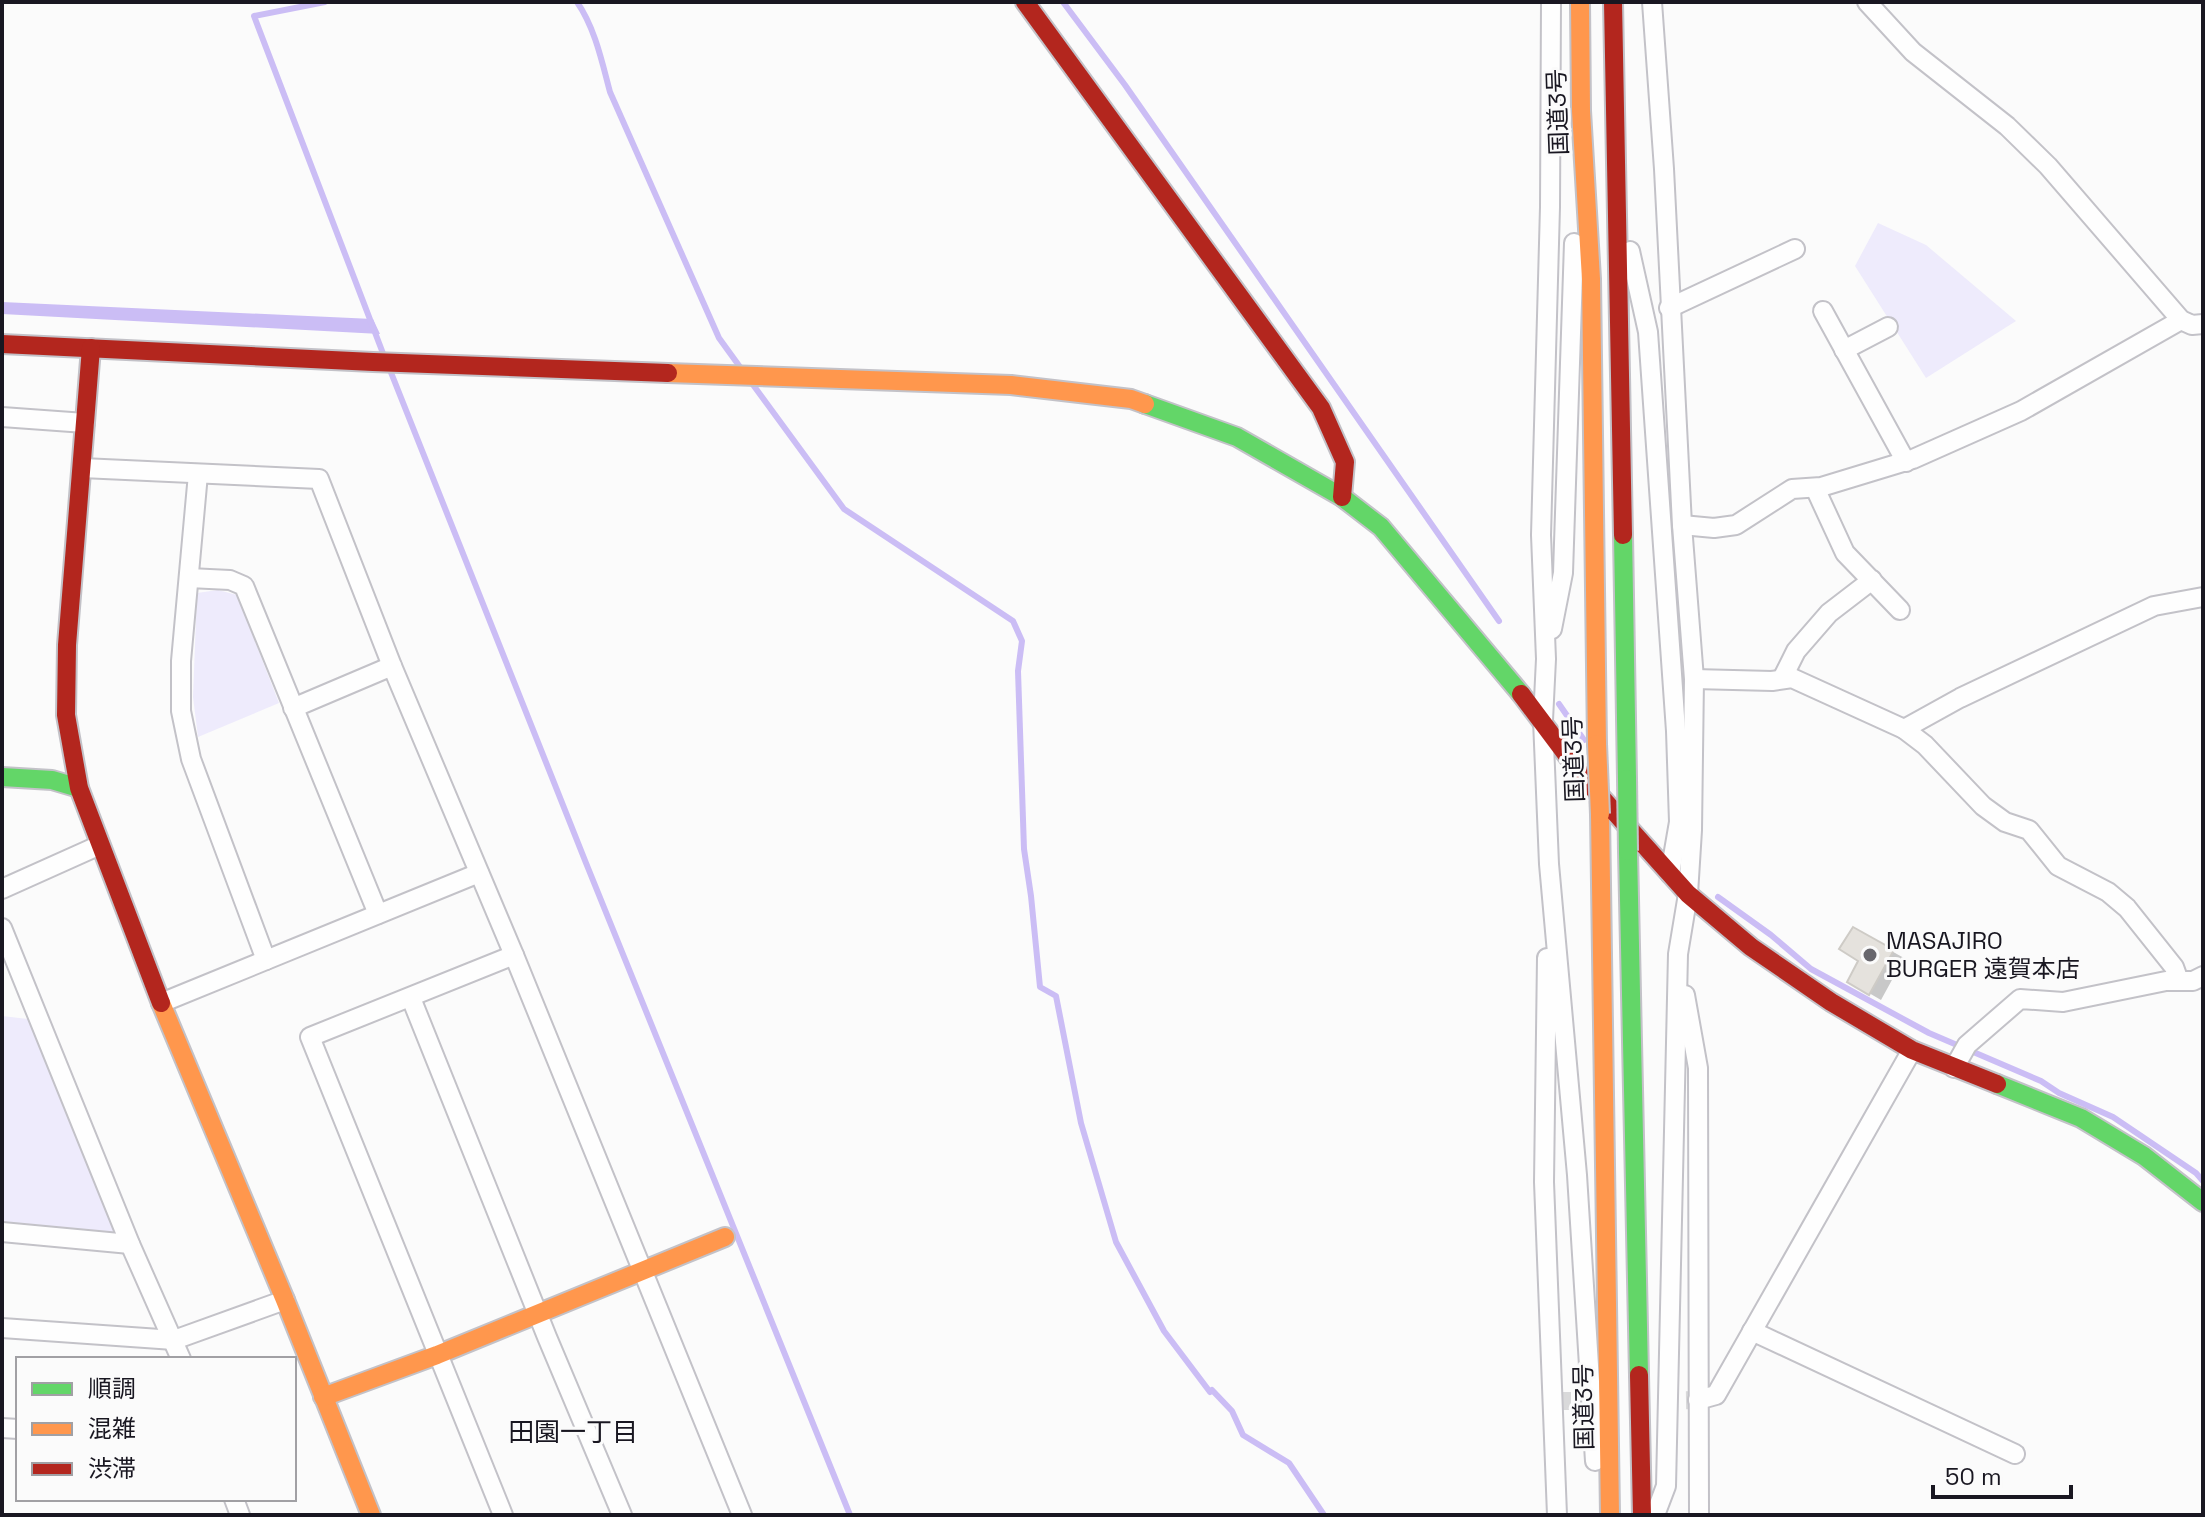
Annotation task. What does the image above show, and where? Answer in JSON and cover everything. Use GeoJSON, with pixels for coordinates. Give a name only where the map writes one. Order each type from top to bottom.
{"type":"FeatureCollection","features":[{"type":"Feature","properties":{"kind":"main road"},"geometry":{"type":"LineString","coordinates":[[1025,2],[1321,408],[1345,462],[1342,497]]}},
{"type":"Feature","properties":{"kind":"main road","name":"国道3号"},"geometry":{"type":"LineString","coordinates":[[1580,2],[1581,111],[1591,279],[1610,1515]]}},
{"type":"Feature","properties":{"kind":"main road"},"geometry":{"type":"LineString","coordinates":[[1613,2],[1642,1515]]}},
{"type":"Feature","properties":{"kind":"main road"},"geometry":{"type":"LineString","coordinates":[[2,344],[373,362],[1011,385],[1131,399],[1237,437],[1342,497],[1381,527],[1543,720],[1584,778],[1688,894],[1751,947],[1831,1002],[1912,1050],[2081,1118],[2144,1156],[2203,1202]]}},
{"type":"Feature","properties":{"kind":"main road"},"geometry":{"type":"LineString","coordinates":[[91,348],[67,645],[66,715],[79,788],[161,1003],[371,1515]]}},
{"type":"Feature","properties":{"kind":"main road"},"geometry":{"type":"LineString","coordinates":[[2,777],[52,780],[79,788]]}},
{"type":"Feature","properties":{"kind":"main road"},"geometry":{"type":"LineString","coordinates":[[323,1397],[538,1315],[725,1237]]}},
{"type":"Feature","properties":{"kind":"street"},"geometry":{"type":"LineString","coordinates":[[1551,2],[1550,207],[1541,535],[1546,659],[1543,720],[1549,864],[1577,1175],[1592,1435],[1601,1515]]}},
{"type":"Feature","properties":{"kind":"street"},"geometry":{"type":"LineString","coordinates":[[1652,2],[1664,169],[1682,525],[1694,679],[1692,830],[1688,894],[1678,954],[1666,1486],[1655,1515]]}},
{"type":"Feature","properties":{"kind":"street"},"geometry":{"type":"LineString","coordinates":[[1867,2],[1913,52],[2007,126],[2048,166],[2181,320],[2192,325],[2203,324]]}},
{"type":"Feature","properties":{"kind":"street"},"geometry":{"type":"LineString","coordinates":[[1546,659],[1563,573],[1581,111]]}},
{"type":"Feature","properties":{"kind":"street"},"geometry":{"type":"LineString","coordinates":[[1616,182],[1648,332],[1676,731],[1679,822],[1670,874]]}},
{"type":"Feature","properties":{"kind":"street"},"geometry":{"type":"LineString","coordinates":[[1669,308],[1795,249]]}},
{"type":"Feature","properties":{"kind":"street"},"geometry":{"type":"LineString","coordinates":[[1823,311],[1906,462]]}},
{"type":"Feature","properties":{"kind":"street"},"geometry":{"type":"LineString","coordinates":[[1682,525],[1714,528],[1736,525],[1792,489],[1815,488],[1906,462],[2021,411],[2181,320]]}},
{"type":"Feature","properties":{"kind":"street"},"geometry":{"type":"LineString","coordinates":[[1844,350],[1888,327]]}},
{"type":"Feature","properties":{"kind":"street"},"geometry":{"type":"LineString","coordinates":[[2,417],[85,423]]}},
{"type":"Feature","properties":{"kind":"street"},"geometry":{"type":"LineString","coordinates":[[82,468],[319,479],[392,666],[514,955],[742,1515]]}},
{"type":"Feature","properties":{"kind":"street"},"geometry":{"type":"LineString","coordinates":[[198,474],[181,661],[181,711],[191,759],[266,960]]}},
{"type":"Feature","properties":{"kind":"street"},"geometry":{"type":"LineString","coordinates":[[1815,488],[1845,553],[1900,610]]}},
{"type":"Feature","properties":{"kind":"street"},"geometry":{"type":"LineString","coordinates":[[189,578],[230,580],[244,586],[378,914]]}},
{"type":"Feature","properties":{"kind":"street"},"geometry":{"type":"LineString","coordinates":[[1782,679],[1796,651],[1829,613],[1872,580]]}},
{"type":"Feature","properties":{"kind":"street"},"geometry":{"type":"LineString","coordinates":[[1904,729],[1960,698],[2154,606],[2203,597]]}},
{"type":"Feature","properties":{"kind":"street"},"geometry":{"type":"LineString","coordinates":[[293,708],[392,666]]}},
{"type":"Feature","properties":{"kind":"street"},"geometry":{"type":"LineString","coordinates":[[1694,679],[1792,678],[1904,729],[1925,745],[1983,806],[2005,822],[2029,830],[2058,866],[2108,892],[2127,908],[2174,967],[2179,981]]}},
{"type":"Feature","properties":{"kind":"street"},"geometry":{"type":"LineString","coordinates":[[2,889],[100,845]]}},
{"type":"Feature","properties":{"kind":"street"},"geometry":{"type":"LineString","coordinates":[[1549,864],[1544,1182],[1557,1515]]}},
{"type":"Feature","properties":{"kind":"street"},"geometry":{"type":"LineString","coordinates":[[161,1003],[479,873]]}},
{"type":"Feature","properties":{"kind":"street"},"geometry":{"type":"LineString","coordinates":[[2,928],[130,1244],[180,1357]]}},
{"type":"Feature","properties":{"kind":"street"},"geometry":{"type":"LineString","coordinates":[[1678,954],[1698,1068],[1699,1515]]}},
{"type":"Feature","properties":{"kind":"street"},"geometry":{"type":"LineString","coordinates":[[503,1515],[310,1037],[514,955]]}},
{"type":"Feature","properties":{"kind":"street"},"geometry":{"type":"LineString","coordinates":[[1954,1068],[1967,1045],[2020,999],[2063,1002],[2166,981],[2193,981],[2202,977]]}},
{"type":"Feature","properties":{"kind":"street"},"geometry":{"type":"LineString","coordinates":[[411,998],[622,1515]]}},
{"type":"Feature","properties":{"kind":"street"},"geometry":{"type":"LineString","coordinates":[[1698,1400],[1716,1395],[1912,1050]]}},
{"type":"Feature","properties":{"kind":"street"},"geometry":{"type":"LineString","coordinates":[[2,1232],[130,1244]]}},
{"type":"Feature","properties":{"kind":"street"},"geometry":{"type":"LineString","coordinates":[[2,1328],[174,1340],[285,1300]]}},
{"type":"Feature","properties":{"kind":"street"},"geometry":{"type":"LineString","coordinates":[[1752,1331],[2015,1454]]}},
{"type":"Feature","properties":{"kind":"shaded area"},"geometry":{"type":"Polygon","coordinates":[[[1878,223],[1926,245],[2016,321],[1926,378],[1855,266],[1878,223]]]}},
{"type":"Feature","properties":{"kind":"shaded area"},"geometry":{"type":"Polygon","coordinates":[[[2,302],[373,319],[380,334],[2,314],[2,302]]]}},
{"type":"Feature","properties":{"kind":"shaded area"},"geometry":{"type":"Polygon","coordinates":[[[218,590],[237,595],[279,703],[198,737],[193,697],[197,593],[218,590]]]}},
{"type":"Feature","properties":{"kind":"shaded area"},"geometry":{"type":"Polygon","coordinates":[[[2,1016],[28,1019],[123,1237],[2,1226],[2,1016]]]}},
{"type":"Feature","properties":{"kind":"building","name":"MASAJIRO BURGER 遠賀本店"},"geometry":{"type":"Polygon","coordinates":[[[1853,927],[1894,950],[1869,995],[1847,982],[1858,961],[1839,949],[1853,927]]]}},
{"type":"Feature","properties":{"kind":"waterway"},"geometry":{"type":"LineString","coordinates":[[325,2],[254,16],[384,356]]}},
{"type":"Feature","properties":{"kind":"waterway"},"geometry":{"type":"LineString","coordinates":[[577,2],[593,34],[610,92],[719,338],[740,367]]}},
{"type":"Feature","properties":{"kind":"waterway"},"geometry":{"type":"LineString","coordinates":[[1063,2],[1125,85],[1499,621]]}},
{"type":"Feature","properties":{"kind":"waterway"},"geometry":{"type":"LineString","coordinates":[[390,370],[850,1515]]}},
{"type":"Feature","properties":{"kind":"waterway"},"geometry":{"type":"LineString","coordinates":[[751,382],[844,509],[1013,621],[1022,641],[1018,671],[1024,849],[1040,987],[1056,996],[1081,1123],[1116,1242],[1164,1331],[1210,1392],[1212,1390],[1232,1411],[1243,1435],[1289,1463],[1324,1515]]}},
{"type":"Feature","properties":{"kind":"waterway"},"geometry":{"type":"LineString","coordinates":[[1559,704],[1584,740]]}},
{"type":"Feature","properties":{"kind":"waterway"},"geometry":{"type":"LineString","coordinates":[[1718,897],[1811,969],[1929,1033],[2041,1081],[2059,1093],[2113,1117],[2196,1173],[2203,1181]]}},
{"type":"Feature","properties":{"kind":"tunnel"},"geometry":{"type":"LineString","coordinates":[[1632,1401],[1698,1400]]}},
{"type":"Feature","properties":{"kind":"tunnel"},"geometry":{"type":"LineString","coordinates":[[1553,1401],[1606,1401]]}},
{"type":"Feature","properties":{"kind":"traffic: fast"},"geometry":{"type":"LineString","coordinates":[[1145,404],[1237,437],[1342,497],[1381,527],[1521,694]]}},
{"type":"Feature","properties":{"kind":"traffic: fast"},"geometry":{"type":"LineString","coordinates":[[1623,535],[1627,779]]}},
{"type":"Feature","properties":{"kind":"traffic: fast"},"geometry":{"type":"LineString","coordinates":[[2,777],[52,780],[79,788]]}},
{"type":"Feature","properties":{"kind":"traffic: fast"},"geometry":{"type":"LineString","coordinates":[[1627,779],[1628,851]]}},
{"type":"Feature","properties":{"kind":"traffic: fast"},"geometry":{"type":"LineString","coordinates":[[1628,851],[1639,1375]]}},
{"type":"Feature","properties":{"kind":"traffic: fast"},"geometry":{"type":"LineString","coordinates":[[1997,1084],[2081,1118],[2144,1156],[2203,1202]]}},
{"type":"Feature","properties":{"kind":"traffic: slow"},"geometry":{"type":"LineString","coordinates":[[1580,2],[1581,111],[1591,279],[1597,744]]}},
{"type":"Feature","properties":{"kind":"traffic: slow"},"geometry":{"type":"LineString","coordinates":[[668,373],[1011,385],[1131,399],[1145,404]]}},
{"type":"Feature","properties":{"kind":"traffic: slow"},"geometry":{"type":"LineString","coordinates":[[1597,744],[1600,814]]}},
{"type":"Feature","properties":{"kind":"traffic: slow"},"geometry":{"type":"LineString","coordinates":[[1600,814],[1610,1515]]}},
{"type":"Feature","properties":{"kind":"traffic: slow"},"geometry":{"type":"LineString","coordinates":[[161,1003],[371,1515]]}},
{"type":"Feature","properties":{"kind":"traffic: slow"},"geometry":{"type":"LineString","coordinates":[[323,1397],[437,1355],[725,1237]]}},
{"type":"Feature","properties":{"kind":"traffic: jam"},"geometry":{"type":"LineString","coordinates":[[1025,2],[1321,408],[1345,462],[1342,497]]}},
{"type":"Feature","properties":{"kind":"traffic: jam"},"geometry":{"type":"LineString","coordinates":[[1613,2],[1623,535]]}},
{"type":"Feature","properties":{"kind":"traffic: jam"},"geometry":{"type":"LineString","coordinates":[[2,344],[668,373]]}},
{"type":"Feature","properties":{"kind":"traffic: jam"},"geometry":{"type":"LineString","coordinates":[[91,348],[67,645],[66,715],[79,788],[161,1003]]}},
{"type":"Feature","properties":{"kind":"traffic: jam"},"geometry":{"type":"LineString","coordinates":[[1521,694],[1584,778],[1688,894],[1751,947],[1831,1002],[1912,1050],[1997,1084]]}},
{"type":"Feature","properties":{"kind":"traffic: jam"},"geometry":{"type":"LineString","coordinates":[[1639,1375],[1642,1515]]}},
{"type":"Feature","properties":{"kind":"place","name":"MASAJIRO BURGER 遠賀本店"},"geometry":{"type":"Point","coordinates":[1870,955]}},
{"type":"Feature","properties":{"kind":"district","name":"田園一丁目"},"geometry":{"type":"Point","coordinates":[573,1432]}}]}
